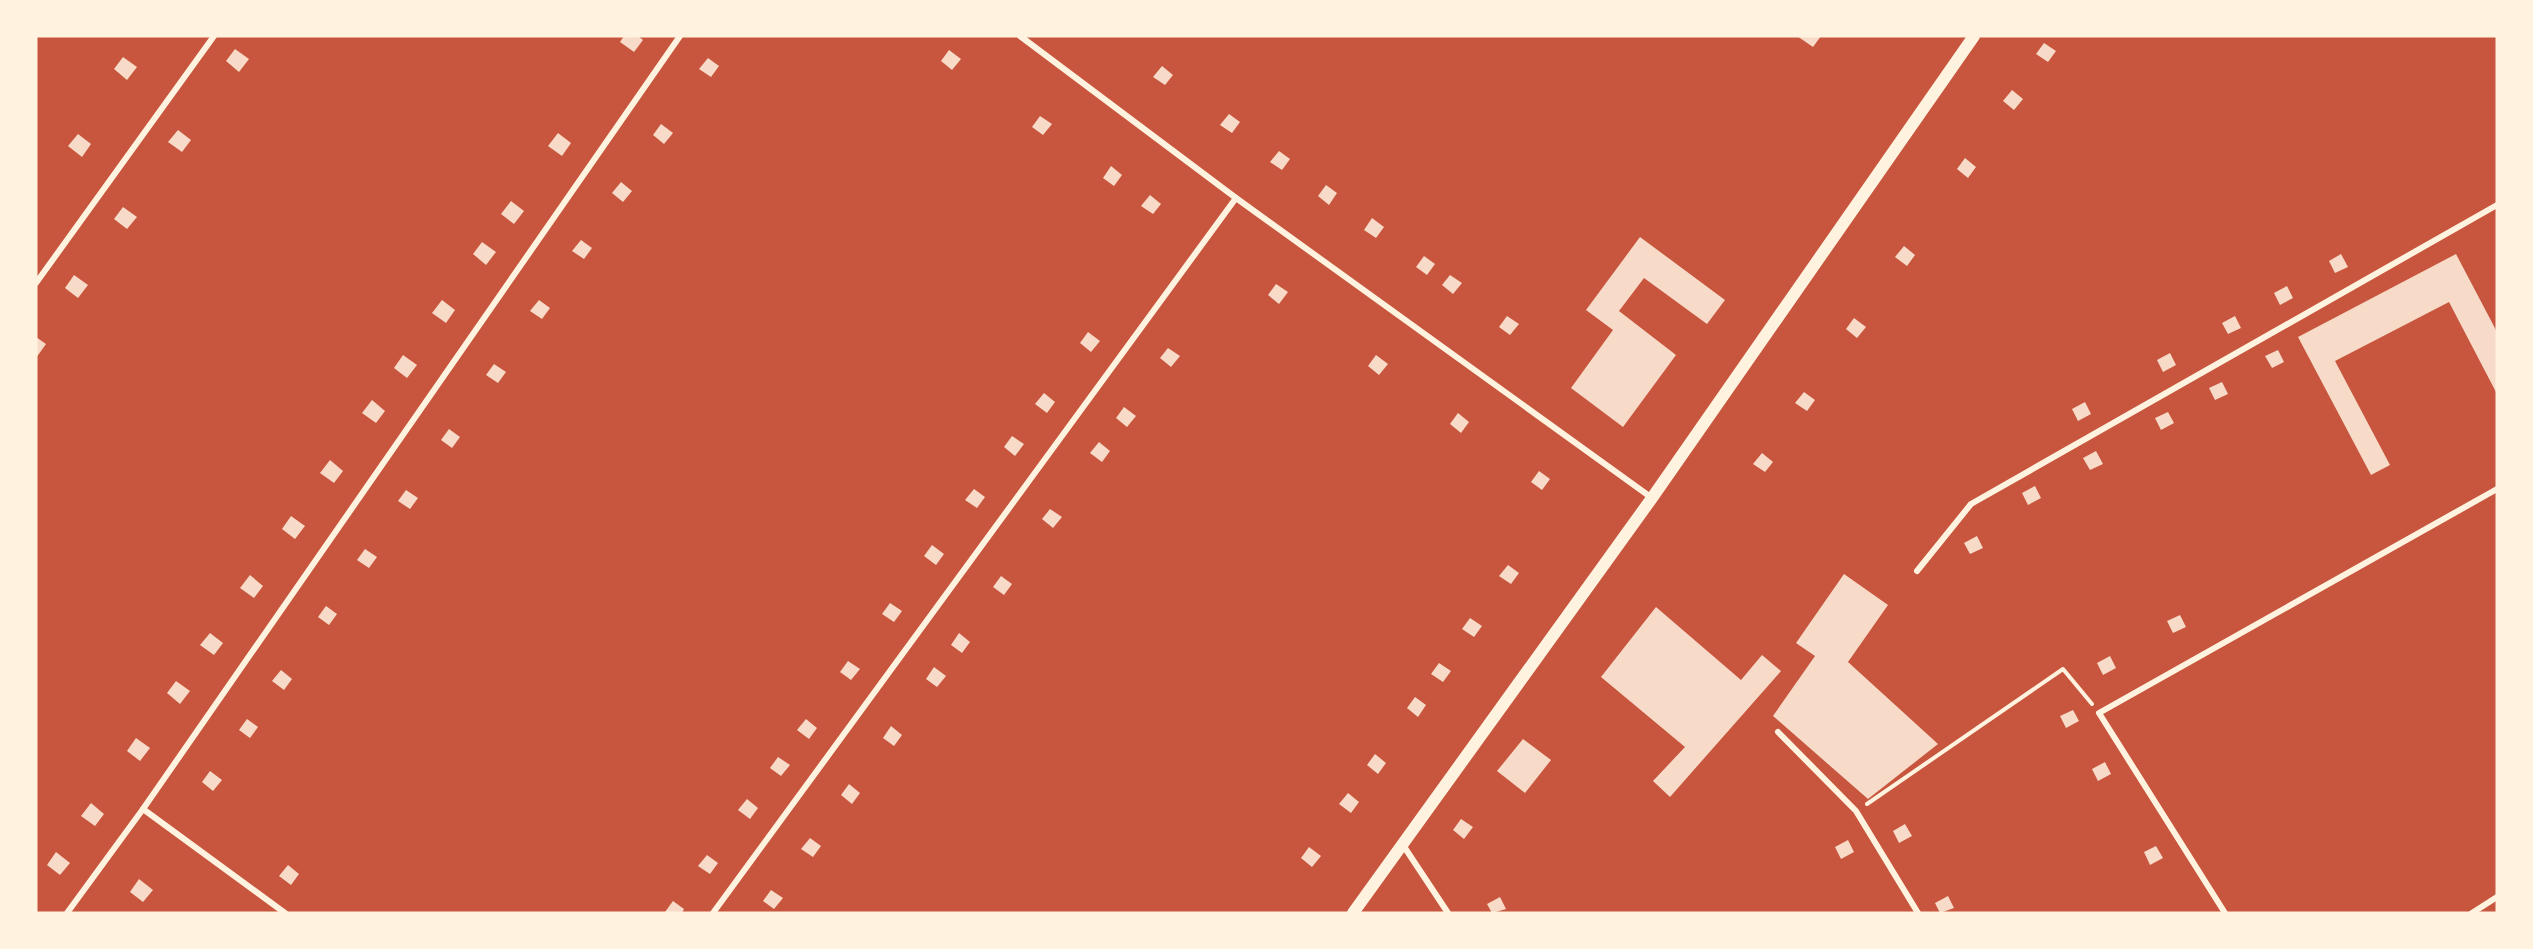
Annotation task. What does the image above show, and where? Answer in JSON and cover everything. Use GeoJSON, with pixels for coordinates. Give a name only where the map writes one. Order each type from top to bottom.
{"type":"FeatureCollection","features":[{"type":"Feature","properties":{"kind":"main road"},"geometry":{"type":"LineString","coordinates":[[1353,913],[1652,498],[1974,36]]}},
{"type":"Feature","properties":{"kind":"street"},"geometry":{"type":"LineString","coordinates":[[36,283],[214,36]]}},
{"type":"Feature","properties":{"kind":"street"},"geometry":{"type":"LineString","coordinates":[[67,913],[143,809],[680,36]]}},
{"type":"Feature","properties":{"kind":"street"},"geometry":{"type":"LineString","coordinates":[[1020,36],[1236,198],[1652,498]]}},
{"type":"Feature","properties":{"kind":"street"},"geometry":{"type":"LineString","coordinates":[[713,913],[1236,198]]}},
{"type":"Feature","properties":{"kind":"street"},"geometry":{"type":"LineString","coordinates":[[1917,571],[1971,504],[2497,205]]}},
{"type":"Feature","properties":{"kind":"street"},"geometry":{"type":"LineString","coordinates":[[2225,913],[2099,713],[2497,489]]}},
{"type":"Feature","properties":{"kind":"street"},"geometry":{"type":"LineString","coordinates":[[1778,732],[1856,811],[1918,913]]}},
{"type":"Feature","properties":{"kind":"street"},"geometry":{"type":"LineString","coordinates":[[143,809],[285,913]]}},
{"type":"Feature","properties":{"kind":"street"},"geometry":{"type":"LineString","coordinates":[[1403,844],[1448,913]]}},
{"type":"Feature","properties":{"kind":"street"},"geometry":{"type":"LineString","coordinates":[[2472,913],[2497,897]]}},
{"type":"Feature","properties":{"kind":"path"},"geometry":{"type":"LineString","coordinates":[[1856,811],[2064,669],[2099,713]]}},
{"type":"Feature","properties":{"kind":"building"},"geometry":{"type":"Polygon","coordinates":[[[624,36],[638,36],[643,40],[634,52],[620,42],[624,36]]]}},
{"type":"Feature","properties":{"kind":"building"},"geometry":{"type":"Polygon","coordinates":[[[1797,36],[1821,36],[1813,47],[1797,36]]]}},
{"type":"Feature","properties":{"kind":"building"},"geometry":{"type":"Polygon","coordinates":[[[2044,43],[2056,51],[2048,62],[2036,54],[2044,43]]]}},
{"type":"Feature","properties":{"kind":"building"},"geometry":{"type":"Polygon","coordinates":[[[235,49],[249,59],[239,72],[226,61],[235,49]]]}},
{"type":"Feature","properties":{"kind":"building"},"geometry":{"type":"Polygon","coordinates":[[[949,50],[961,59],[952,70],[941,61],[949,50]]]}},
{"type":"Feature","properties":{"kind":"building"},"geometry":{"type":"Polygon","coordinates":[[[123,57],[137,67],[127,80],[114,69],[123,57]]]}},
{"type":"Feature","properties":{"kind":"building"},"geometry":{"type":"Polygon","coordinates":[[[708,58],[719,66],[711,77],[699,69],[708,58]]]}},
{"type":"Feature","properties":{"kind":"building"},"geometry":{"type":"Polygon","coordinates":[[[1162,66],[1173,75],[1165,85],[1153,77],[1162,66]]]}},
{"type":"Feature","properties":{"kind":"building"},"geometry":{"type":"Polygon","coordinates":[[[2012,90],[2023,99],[2014,110],[2003,101],[2012,90]]]}},
{"type":"Feature","properties":{"kind":"building"},"geometry":{"type":"Polygon","coordinates":[[[1229,114],[1240,122],[1232,133],[1220,125],[1229,114]]]}},
{"type":"Feature","properties":{"kind":"building"},"geometry":{"type":"Polygon","coordinates":[[[1040,116],[1052,124],[1043,135],[1032,127],[1040,116]]]}},
{"type":"Feature","properties":{"kind":"building"},"geometry":{"type":"Polygon","coordinates":[[[661,124],[673,133],[664,144],[653,135],[661,124]]]}},
{"type":"Feature","properties":{"kind":"building"},"geometry":{"type":"Polygon","coordinates":[[[178,130],[191,140],[182,152],[168,142],[178,130]]]}},
{"type":"Feature","properties":{"kind":"building"},"geometry":{"type":"Polygon","coordinates":[[[558,133],[571,143],[562,156],[548,146],[558,133]]]}},
{"type":"Feature","properties":{"kind":"building"},"geometry":{"type":"Polygon","coordinates":[[[78,134],[91,144],[82,157],[68,146],[78,134]]]}},
{"type":"Feature","properties":{"kind":"building"},"geometry":{"type":"Polygon","coordinates":[[[1279,151],[1290,159],[1282,170],[1270,162],[1279,151]]]}},
{"type":"Feature","properties":{"kind":"building"},"geometry":{"type":"Polygon","coordinates":[[[1965,158],[1976,167],[1968,178],[1957,169],[1965,158]]]}},
{"type":"Feature","properties":{"kind":"building"},"geometry":{"type":"Polygon","coordinates":[[[1111,166],[1122,175],[1114,186],[1103,178],[1111,166]]]}},
{"type":"Feature","properties":{"kind":"building"},"geometry":{"type":"Polygon","coordinates":[[[621,182],[632,191],[623,202],[612,193],[621,182]]]}},
{"type":"Feature","properties":{"kind":"building"},"geometry":{"type":"Polygon","coordinates":[[[1326,185],[1337,193],[1329,205],[1318,196],[1326,185]]]}},
{"type":"Feature","properties":{"kind":"building"},"geometry":{"type":"Polygon","coordinates":[[[1150,195],[1161,204],[1153,214],[1141,206],[1150,195]]]}},
{"type":"Feature","properties":{"kind":"building"},"geometry":{"type":"Polygon","coordinates":[[[511,201],[524,211],[514,224],[501,214],[511,201]]]}},
{"type":"Feature","properties":{"kind":"building"},"geometry":{"type":"Polygon","coordinates":[[[123,207],[137,217],[127,229],[114,219],[123,207]]]}},
{"type":"Feature","properties":{"kind":"building"},"geometry":{"type":"Polygon","coordinates":[[[1372,218],[1384,227],[1376,238],[1364,230],[1372,218]]]}},
{"type":"Feature","properties":{"kind":"building"},"geometry":{"type":"Polygon","coordinates":[[[1640,237],[1725,300],[1707,324],[1644,278],[1619,311],[1676,355],[1623,427],[1571,388],[1613,330],[1586,310],[1640,237]]]}},
{"type":"Feature","properties":{"kind":"building"},"geometry":{"type":"Polygon","coordinates":[[[581,240],[592,248],[584,259],[572,251],[581,240]]]}},
{"type":"Feature","properties":{"kind":"building"},"geometry":{"type":"Polygon","coordinates":[[[482,242],[496,252],[486,265],[473,254],[482,242]]]}},
{"type":"Feature","properties":{"kind":"building"},"geometry":{"type":"Polygon","coordinates":[[[1904,246],[1915,255],[1907,266],[1895,257],[1904,246]]]}},
{"type":"Feature","properties":{"kind":"building"},"geometry":{"type":"Polygon","coordinates":[[[2341,254],[2348,267],[2335,273],[2329,261],[2341,254]]]}},
{"type":"Feature","properties":{"kind":"building"},"geometry":{"type":"Polygon","coordinates":[[[2456,254],[2497,332],[2497,394],[2449,302],[2335,361],[2390,465],[2371,475],[2298,337],[2456,254]]]}},
{"type":"Feature","properties":{"kind":"building"},"geometry":{"type":"Polygon","coordinates":[[[1424,256],[1435,264],[1427,275],[1416,267],[1424,256]]]}},
{"type":"Feature","properties":{"kind":"building"},"geometry":{"type":"Polygon","coordinates":[[[74,275],[88,285],[78,298],[65,288],[74,275]]]}},
{"type":"Feature","properties":{"kind":"building"},"geometry":{"type":"Polygon","coordinates":[[[1450,275],[1462,283],[1453,294],[1442,285],[1450,275]]]}},
{"type":"Feature","properties":{"kind":"building"},"geometry":{"type":"Polygon","coordinates":[[[1276,284],[1288,292],[1279,304],[1268,295],[1276,284]]]}},
{"type":"Feature","properties":{"kind":"building"},"geometry":{"type":"Polygon","coordinates":[[[2287,286],[2293,298],[2280,305],[2274,293],[2287,286]]]}},
{"type":"Feature","properties":{"kind":"building"},"geometry":{"type":"Polygon","coordinates":[[[442,300],[455,310],[446,323],[432,313],[442,300]]]}},
{"type":"Feature","properties":{"kind":"building"},"geometry":{"type":"Polygon","coordinates":[[[539,300],[550,308],[542,319],[530,311],[539,300]]]}},
{"type":"Feature","properties":{"kind":"building"},"geometry":{"type":"Polygon","coordinates":[[[1507,316],[1519,324],[1510,335],[1499,327],[1507,316]]]}},
{"type":"Feature","properties":{"kind":"building"},"geometry":{"type":"Polygon","coordinates":[[[2235,316],[2241,328],[2228,334],[2222,323],[2235,316]]]}},
{"type":"Feature","properties":{"kind":"building"},"geometry":{"type":"Polygon","coordinates":[[[1854,318],[1866,327],[1857,338],[1846,329],[1854,318]]]}},
{"type":"Feature","properties":{"kind":"building"},"geometry":{"type":"Polygon","coordinates":[[[1088,332],[1100,341],[1091,352],[1080,343],[1088,332]]]}},
{"type":"Feature","properties":{"kind":"building"},"geometry":{"type":"Polygon","coordinates":[[[36,337],[46,344],[36,358],[36,337]]]}},
{"type":"Feature","properties":{"kind":"building"},"geometry":{"type":"Polygon","coordinates":[[[1168,348],[1180,356],[1171,367],[1160,358],[1168,348]]]}},
{"type":"Feature","properties":{"kind":"building"},"geometry":{"type":"Polygon","coordinates":[[[2278,350],[2284,362],[2272,368],[2265,356],[2278,350]]]}},
{"type":"Feature","properties":{"kind":"building"},"geometry":{"type":"Polygon","coordinates":[[[2170,353],[2176,365],[2163,372],[2157,360],[2170,353]]]}},
{"type":"Feature","properties":{"kind":"building"},"geometry":{"type":"Polygon","coordinates":[[[403,355],[417,365],[407,378],[394,368],[403,355]]]}},
{"type":"Feature","properties":{"kind":"building"},"geometry":{"type":"Polygon","coordinates":[[[1376,355],[1388,364],[1379,375],[1368,366],[1376,355]]]}},
{"type":"Feature","properties":{"kind":"building"},"geometry":{"type":"Polygon","coordinates":[[[494,364],[506,372],[498,383],[486,375],[494,364]]]}},
{"type":"Feature","properties":{"kind":"building"},"geometry":{"type":"Polygon","coordinates":[[[2222,382],[2228,394],[2215,400],[2209,388],[2222,382]]]}},
{"type":"Feature","properties":{"kind":"building"},"geometry":{"type":"Polygon","coordinates":[[[1804,392],[1815,400],[1807,411],[1795,403],[1804,392]]]}},
{"type":"Feature","properties":{"kind":"building"},"geometry":{"type":"Polygon","coordinates":[[[1044,393],[1055,402],[1047,413],[1035,404],[1044,393]]]}},
{"type":"Feature","properties":{"kind":"building"},"geometry":{"type":"Polygon","coordinates":[[[372,400],[385,411],[376,423],[362,413],[372,400]]]}},
{"type":"Feature","properties":{"kind":"building"},"geometry":{"type":"Polygon","coordinates":[[[2085,402],[2091,414],[2078,421],[2072,409],[2085,402]]]}},
{"type":"Feature","properties":{"kind":"building"},"geometry":{"type":"Polygon","coordinates":[[[1124,407],[1136,416],[1127,427],[1116,418],[1124,407]]]}},
{"type":"Feature","properties":{"kind":"building"},"geometry":{"type":"Polygon","coordinates":[[[2168,412],[2174,423],[2161,430],[2155,418],[2168,412]]]}},
{"type":"Feature","properties":{"kind":"building"},"geometry":{"type":"Polygon","coordinates":[[[1458,413],[1469,422],[1461,433],[1450,424],[1458,413]]]}},
{"type":"Feature","properties":{"kind":"building"},"geometry":{"type":"Polygon","coordinates":[[[449,429],[460,437],[452,448],[441,440],[449,429]]]}},
{"type":"Feature","properties":{"kind":"building"},"geometry":{"type":"Polygon","coordinates":[[[1012,436],[1024,444],[1015,456],[1004,447],[1012,436]]]}},
{"type":"Feature","properties":{"kind":"building"},"geometry":{"type":"Polygon","coordinates":[[[1099,442],[1110,451],[1102,462],[1090,453],[1099,442]]]}},
{"type":"Feature","properties":{"kind":"building"},"geometry":{"type":"Polygon","coordinates":[[[2096,451],[2103,464],[2090,470],[2083,458],[2096,451]]]}},
{"type":"Feature","properties":{"kind":"building"},"geometry":{"type":"Polygon","coordinates":[[[1762,453],[1773,462],[1765,472],[1753,464],[1762,453]]]}},
{"type":"Feature","properties":{"kind":"building"},"geometry":{"type":"Polygon","coordinates":[[[330,460],[343,471],[334,483],[320,473],[330,460]]]}},
{"type":"Feature","properties":{"kind":"building"},"geometry":{"type":"Polygon","coordinates":[[[1539,471],[1550,479],[1542,490],[1531,482],[1539,471]]]}},
{"type":"Feature","properties":{"kind":"building"},"geometry":{"type":"Polygon","coordinates":[[[2035,486],[2041,498],[2028,505],[2022,493],[2035,486]]]}},
{"type":"Feature","properties":{"kind":"building"},"geometry":{"type":"Polygon","coordinates":[[[974,489],[985,497],[977,508],[965,500],[974,489]]]}},
{"type":"Feature","properties":{"kind":"building"},"geometry":{"type":"Polygon","coordinates":[[[406,490],[418,498],[410,509],[398,501],[406,490]]]}},
{"type":"Feature","properties":{"kind":"building"},"geometry":{"type":"Polygon","coordinates":[[[1050,509],[1062,517],[1053,528],[1042,519],[1050,509]]]}},
{"type":"Feature","properties":{"kind":"building"},"geometry":{"type":"Polygon","coordinates":[[[291,516],[305,526],[295,539],[282,529],[291,516]]]}},
{"type":"Feature","properties":{"kind":"building"},"geometry":{"type":"Polygon","coordinates":[[[1977,536],[1983,548],[1970,554],[1964,543],[1977,536]]]}},
{"type":"Feature","properties":{"kind":"building"},"geometry":{"type":"Polygon","coordinates":[[[932,545],[944,554],[936,565],[924,556],[932,545]]]}},
{"type":"Feature","properties":{"kind":"building"},"geometry":{"type":"Polygon","coordinates":[[[365,549],[377,557],[369,568],[357,560],[365,549]]]}},
{"type":"Feature","properties":{"kind":"building"},"geometry":{"type":"Polygon","coordinates":[[[1508,565],[1519,573],[1511,584],[1499,576],[1508,565]]]}},
{"type":"Feature","properties":{"kind":"building"},"geometry":{"type":"Polygon","coordinates":[[[1844,574],[1888,605],[1848,662],[1938,744],[1868,799],[1773,716],[1815,656],[1796,643],[1844,574]]]}},
{"type":"Feature","properties":{"kind":"building"},"geometry":{"type":"Polygon","coordinates":[[[250,575],[263,586],[254,598],[240,588],[250,575]]]}},
{"type":"Feature","properties":{"kind":"building"},"geometry":{"type":"Polygon","coordinates":[[[1001,576],[1012,584],[1004,595],[993,587],[1001,576]]]}},
{"type":"Feature","properties":{"kind":"building"},"geometry":{"type":"Polygon","coordinates":[[[890,603],[902,611],[894,622],[882,614],[890,603]]]}},
{"type":"Feature","properties":{"kind":"building"},"geometry":{"type":"Polygon","coordinates":[[[326,606],[337,614],[329,625],[318,617],[326,606]]]}},
{"type":"Feature","properties":{"kind":"building"},"geometry":{"type":"Polygon","coordinates":[[[1656,607],[1741,680],[1762,655],[1781,671],[1670,797],[1653,781],[1685,747],[1601,677],[1656,607]]]}},
{"type":"Feature","properties":{"kind":"building"},"geometry":{"type":"Polygon","coordinates":[[[2180,615],[2186,627],[2173,633],[2167,621],[2180,615]]]}},
{"type":"Feature","properties":{"kind":"building"},"geometry":{"type":"Polygon","coordinates":[[[1470,618],[1482,626],[1474,637],[1462,629],[1470,618]]]}},
{"type":"Feature","properties":{"kind":"building"},"geometry":{"type":"Polygon","coordinates":[[[210,633],[223,643],[214,655],[200,645],[210,633]]]}},
{"type":"Feature","properties":{"kind":"building"},"geometry":{"type":"Polygon","coordinates":[[[959,633],[970,642],[962,653],[951,645],[959,633]]]}},
{"type":"Feature","properties":{"kind":"building"},"geometry":{"type":"Polygon","coordinates":[[[2110,656],[2116,668],[2103,675],[2097,663],[2110,656]]]}},
{"type":"Feature","properties":{"kind":"building"},"geometry":{"type":"Polygon","coordinates":[[[848,661],[860,669],[851,680],[840,672],[848,661]]]}},
{"type":"Feature","properties":{"kind":"building"},"geometry":{"type":"Polygon","coordinates":[[[1439,663],[1451,671],[1443,682],[1431,674],[1439,663]]]}},
{"type":"Feature","properties":{"kind":"building"},"geometry":{"type":"Polygon","coordinates":[[[934,667],[946,676],[937,687],[926,679],[934,667]]]}},
{"type":"Feature","properties":{"kind":"building"},"geometry":{"type":"Polygon","coordinates":[[[281,670],[292,679],[284,690],[272,681],[281,670]]]}},
{"type":"Feature","properties":{"kind":"building"},"geometry":{"type":"Polygon","coordinates":[[[176,681],[190,691],[180,704],[167,693],[176,681]]]}},
{"type":"Feature","properties":{"kind":"building"},"geometry":{"type":"Polygon","coordinates":[[[1415,697],[1426,705],[1418,717],[1407,708],[1415,697]]]}},
{"type":"Feature","properties":{"kind":"building"},"geometry":{"type":"Polygon","coordinates":[[[2073,710],[2079,721],[2066,728],[2060,716],[2073,710]]]}},
{"type":"Feature","properties":{"kind":"building"},"geometry":{"type":"Polygon","coordinates":[[[247,719],[258,727],[250,738],[239,730],[247,719]]]}},
{"type":"Feature","properties":{"kind":"building"},"geometry":{"type":"Polygon","coordinates":[[[806,719],[817,728],[809,739],[797,730],[806,719]]]}},
{"type":"Feature","properties":{"kind":"building"},"geometry":{"type":"Polygon","coordinates":[[[891,726],[902,735],[894,746],[883,738],[891,726]]]}},
{"type":"Feature","properties":{"kind":"building"},"geometry":{"type":"Polygon","coordinates":[[[136,738],[150,748],[140,761],[127,751],[136,738]]]}},
{"type":"Feature","properties":{"kind":"building"},"geometry":{"type":"Polygon","coordinates":[[[1523,739],[1551,760],[1525,793],[1497,771],[1523,739]]]}},
{"type":"Feature","properties":{"kind":"building"},"geometry":{"type":"Polygon","coordinates":[[[1375,754],[1386,763],[1378,774],[1367,765],[1375,754]]]}},
{"type":"Feature","properties":{"kind":"building"},"geometry":{"type":"Polygon","coordinates":[[[778,757],[790,765],[781,776],[770,768],[778,757]]]}},
{"type":"Feature","properties":{"kind":"building"},"geometry":{"type":"Polygon","coordinates":[[[2105,762],[2111,774],[2098,781],[2092,769],[2105,762]]]}},
{"type":"Feature","properties":{"kind":"building"},"geometry":{"type":"Polygon","coordinates":[[[210,771],[222,780],[213,791],[202,782],[210,771]]]}},
{"type":"Feature","properties":{"kind":"building"},"geometry":{"type":"Polygon","coordinates":[[[849,784],[860,793],[852,804],[841,795],[849,784]]]}},
{"type":"Feature","properties":{"kind":"building"},"geometry":{"type":"Polygon","coordinates":[[[1348,793],[1359,802],[1351,813],[1339,804],[1348,793]]]}},
{"type":"Feature","properties":{"kind":"building"},"geometry":{"type":"Polygon","coordinates":[[[747,799],[758,808],[750,819],[738,810],[747,799]]]}},
{"type":"Feature","properties":{"kind":"building"},"geometry":{"type":"Polygon","coordinates":[[[91,803],[104,814],[95,826],[81,816],[91,803]]]}},
{"type":"Feature","properties":{"kind":"building"},"geometry":{"type":"Polygon","coordinates":[[[1461,819],[1473,827],[1464,839],[1453,830],[1461,819]]]}},
{"type":"Feature","properties":{"kind":"building"},"geometry":{"type":"Polygon","coordinates":[[[1905,824],[1912,836],[1899,843],[1893,831],[1905,824]]]}},
{"type":"Feature","properties":{"kind":"building"},"geometry":{"type":"Polygon","coordinates":[[[810,838],[821,846],[813,857],[801,849],[810,838]]]}},
{"type":"Feature","properties":{"kind":"building"},"geometry":{"type":"Polygon","coordinates":[[[1848,840],[1854,852],[1841,859],[1835,847],[1848,840]]]}},
{"type":"Feature","properties":{"kind":"building"},"geometry":{"type":"Polygon","coordinates":[[[2156,846],[2163,858],[2150,865],[2144,852],[2156,846]]]}},
{"type":"Feature","properties":{"kind":"building"},"geometry":{"type":"Polygon","coordinates":[[[1309,847],[1321,856],[1312,867],[1301,858],[1309,847]]]}},
{"type":"Feature","properties":{"kind":"building"},"geometry":{"type":"Polygon","coordinates":[[[56,852],[70,863],[60,875],[47,865],[56,852]]]}},
{"type":"Feature","properties":{"kind":"building"},"geometry":{"type":"Polygon","coordinates":[[[707,855],[718,863],[710,874],[698,866],[707,855]]]}},
{"type":"Feature","properties":{"kind":"building"},"geometry":{"type":"Polygon","coordinates":[[[288,865],[299,874],[291,885],[279,876],[288,865]]]}},
{"type":"Feature","properties":{"kind":"building"},"geometry":{"type":"Polygon","coordinates":[[[139,879],[153,890],[143,902],[130,892],[139,879]]]}},
{"type":"Feature","properties":{"kind":"building"},"geometry":{"type":"Polygon","coordinates":[[[771,890],[783,898],[774,909],[763,901],[771,890]]]}},
{"type":"Feature","properties":{"kind":"building"},"geometry":{"type":"Polygon","coordinates":[[[1948,896],[1954,908],[1940,913],[1935,903],[1948,896]]]}},
{"type":"Feature","properties":{"kind":"building"},"geometry":{"type":"Polygon","coordinates":[[[1500,897],[1506,909],[1492,913],[1487,904],[1500,897]]]}},
{"type":"Feature","properties":{"kind":"building"},"geometry":{"type":"Polygon","coordinates":[[[673,901],[684,909],[682,913],[665,912],[673,901]]]}}]}
